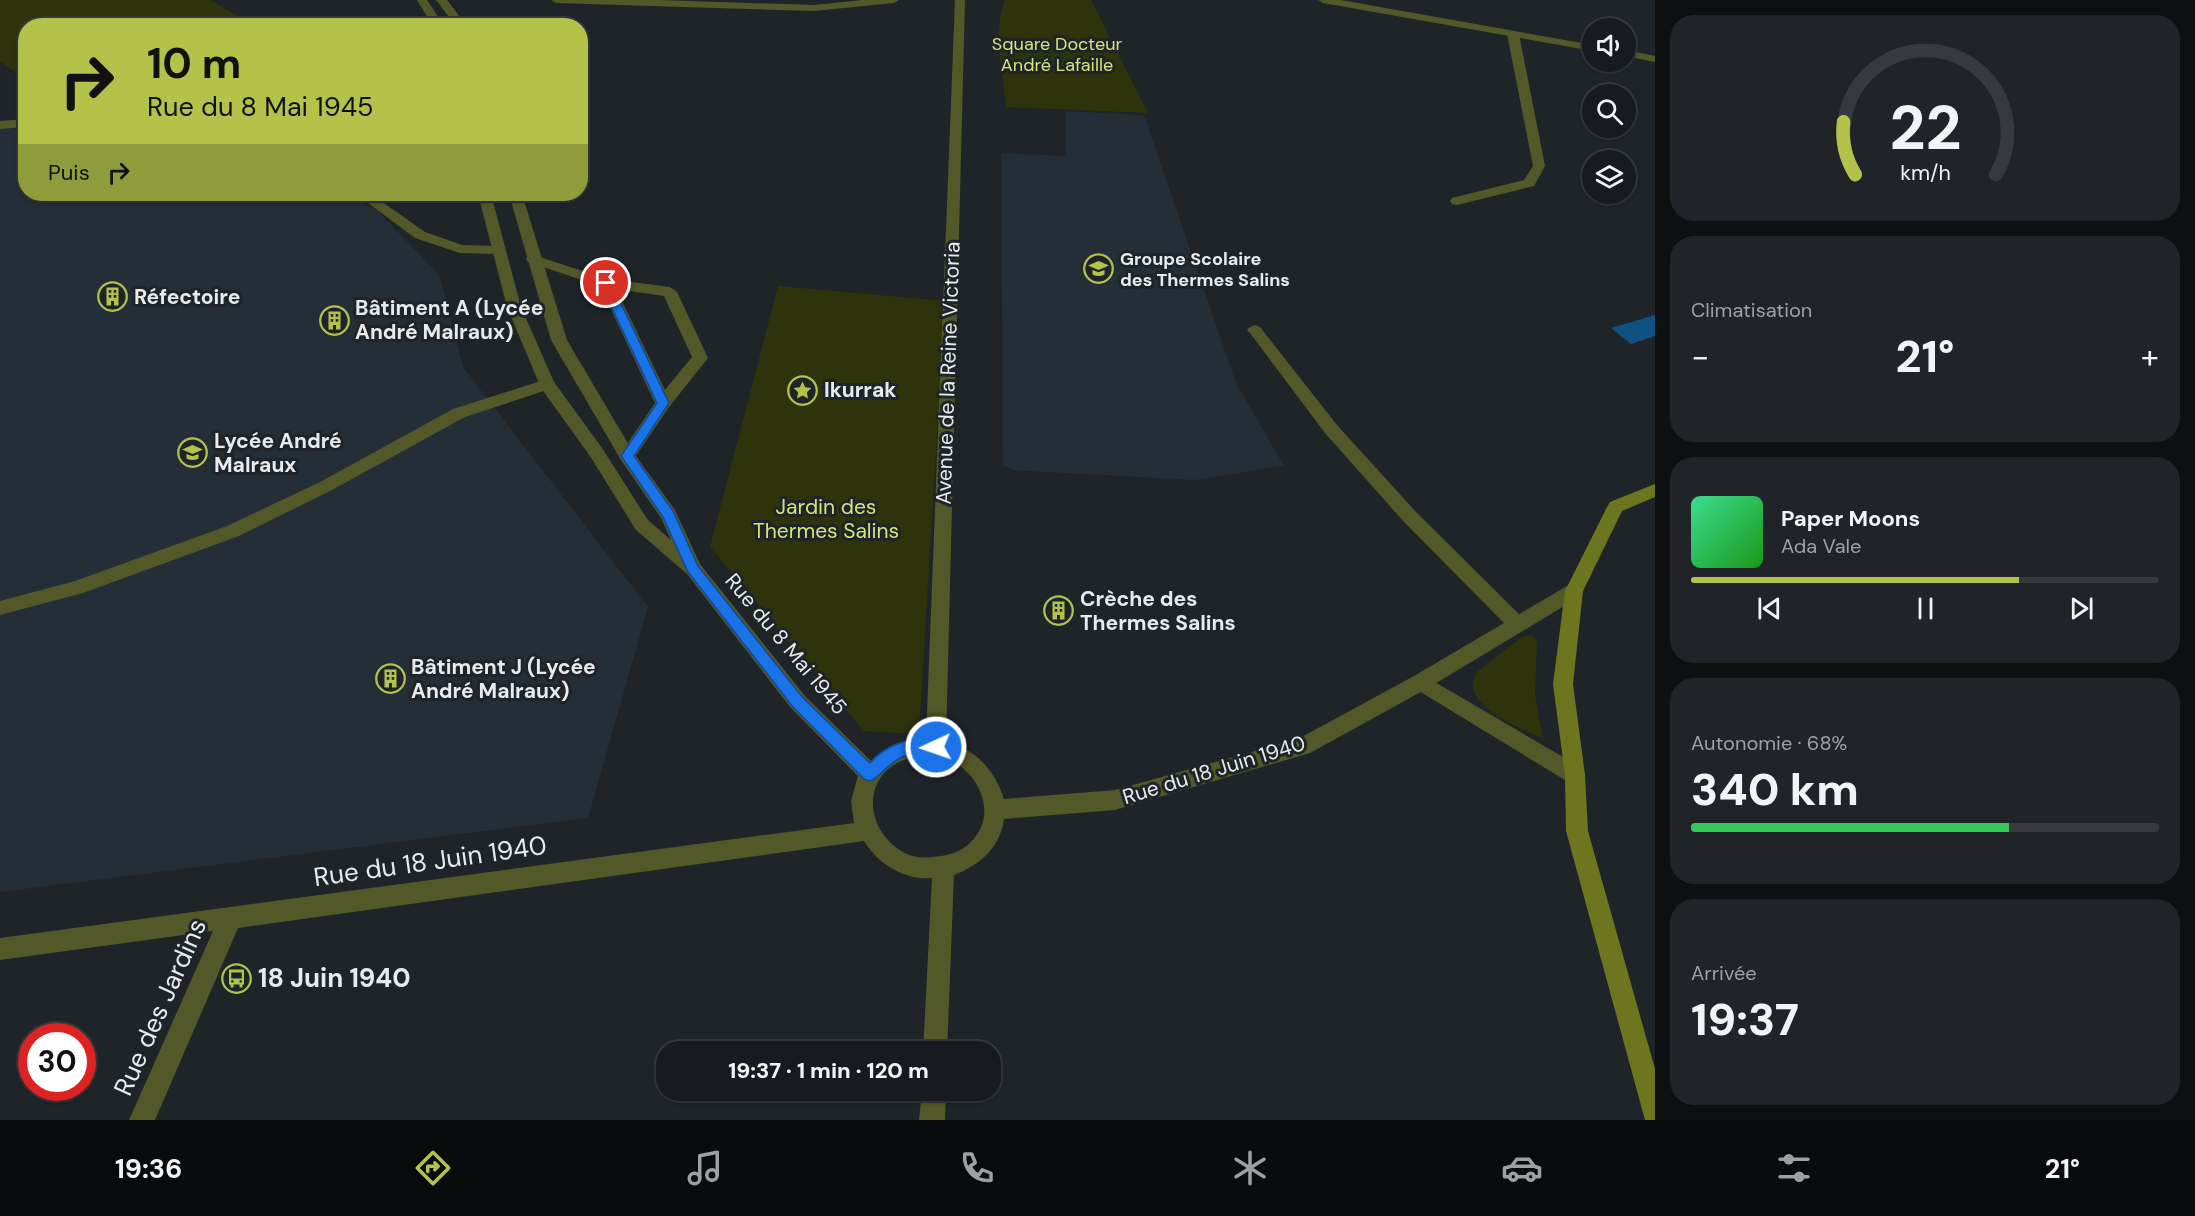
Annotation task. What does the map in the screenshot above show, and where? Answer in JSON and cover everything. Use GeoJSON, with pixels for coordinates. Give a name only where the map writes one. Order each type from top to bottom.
{"type":"FeatureCollection","features":[{"type":"Feature","properties":{"kind":"main road"},"geometry":{"type":"LineString","coordinates":[[1655,490],[1616,507],[1574,591],[1563,684],[1575,775],[1577,831],[1655,1113]]}},
{"type":"Feature","properties":{"kind":"street"},"geometry":{"type":"LineString","coordinates":[[423,0],[434,18]]}},
{"type":"Feature","properties":{"kind":"street"},"geometry":{"type":"LineString","coordinates":[[441,0],[456,18]]}},
{"type":"Feature","properties":{"kind":"street"},"geometry":{"type":"LineString","coordinates":[[556,0],[814,8],[894,0]]}},
{"type":"Feature","properties":{"kind":"street","name":"Avenue de la Reine Victoria"},"geometry":{"type":"LineString","coordinates":[[936,747],[960,0]]}},
{"type":"Feature","properties":{"kind":"street"},"geometry":{"type":"LineString","coordinates":[[1323,0],[1582,46]]}},
{"type":"Feature","properties":{"kind":"street"},"geometry":{"type":"LineString","coordinates":[[1457,201],[1529,183],[1539,166],[1514,34]]}},
{"type":"Feature","properties":{"kind":"street"},"geometry":{"type":"LineString","coordinates":[[1636,56],[1655,59]]}},
{"type":"Feature","properties":{"kind":"street"},"geometry":{"type":"LineString","coordinates":[[0,125],[18,124]]}},
{"type":"Feature","properties":{"kind":"street"},"geometry":{"type":"LineString","coordinates":[[373,201],[420,235],[460,249],[497,250]]}},
{"type":"Feature","properties":{"kind":"street","name":"Rue du 8 Mai 1945"},"geometry":{"type":"LineString","coordinates":[[486,201],[513,307],[547,384],[596,452],[642,525],[693,568],[798,702],[870,774]]}},
{"type":"Feature","properties":{"kind":"street","name":"Rue du 8 Mai 1945"},"geometry":{"type":"LineString","coordinates":[[517,201],[559,340],[627,456],[669,515],[693,568]]}},
{"type":"Feature","properties":{"kind":"street"},"geometry":{"type":"LineString","coordinates":[[533,259],[606,283],[670,292],[700,358],[663,403],[627,456]]}},
{"type":"Feature","properties":{"kind":"street"},"geometry":{"type":"LineString","coordinates":[[606,283],[663,403]]}},
{"type":"Feature","properties":{"kind":"street"},"geometry":{"type":"LineString","coordinates":[[1255,330],[1339,437],[1410,517],[1517,624]]}},
{"type":"Feature","properties":{"kind":"street"},"geometry":{"type":"LineString","coordinates":[[0,608],[77,588],[233,531],[326,486],[459,413],[547,384]]}},
{"type":"Feature","properties":{"kind":"street","name":"Rue du 18 Juin 1940"},"geometry":{"type":"LineString","coordinates":[[994,810],[1114,800],[1303,747],[1421,682],[1574,591]]}},
{"type":"Feature","properties":{"kind":"street"},"geometry":{"type":"LineString","coordinates":[[1421,682],[1575,775]]}},
{"type":"Feature","properties":{"kind":"street"},"geometry":{"type":"LineString","coordinates":[[917,746],[936,747],[955,752],[970,762],[983,776],[992,792],[994,810],[992,830],[981,847],[964,861],[943,868],[921,868],[899,861],[880,849],[867,831],[861,811],[862,791],[870,774],[882,760],[898,750],[917,746]]}},
{"type":"Feature","properties":{"kind":"street","name":"Rue du 18 Juin 1940"},"geometry":{"type":"LineString","coordinates":[[0,949],[867,831]]}},
{"type":"Feature","properties":{"kind":"street"},"geometry":{"type":"LineString","coordinates":[[935,1041],[943,868]]}},
{"type":"Feature","properties":{"kind":"street","name":"Rue des Jardins"},"geometry":{"type":"LineString","coordinates":[[142,1120],[231,917]]}},
{"type":"Feature","properties":{"kind":"street"},"geometry":{"type":"LineString","coordinates":[[932,1120],[933,1101]]}},
{"type":"Feature","properties":{"kind":"shaded area","name":"Groupe Scolaire des Thermes Salins"},"geometry":{"type":"Polygon","coordinates":[[[1065,111],[1144,115],[1236,383],[1284,466],[1194,480],[1013,470],[1003,465],[1001,153],[1066,156],[1065,111]]]}},
{"type":"Feature","properties":{"kind":"shaded area"},"geometry":{"type":"Polygon","coordinates":[[[18,128],[18,201],[357,201],[377,210],[440,276],[463,367],[648,607],[588,818],[0,892],[0,129],[18,128]]]}},
{"type":"Feature","properties":{"kind":"green space"},"geometry":{"type":"Polygon","coordinates":[[[0,0],[210,0],[241,18],[18,18],[18,74],[0,61],[0,0]]]}},
{"type":"Feature","properties":{"kind":"green space","name":"Square Docteur André Lafaille"},"geometry":{"type":"Polygon","coordinates":[[[1005,0],[1091,0],[1148,113],[1006,107],[999,39],[1001,12],[1005,0]]]}},
{"type":"Feature","properties":{"kind":"green space","name":"Jardin des Thermes Salins"},"geometry":{"type":"Polygon","coordinates":[[[778,286],[945,301],[919,734],[864,731],[710,547],[778,286]]]}},
{"type":"Feature","properties":{"kind":"green space"},"geometry":{"type":"Polygon","coordinates":[[[1531,635],[1537,640],[1535,695],[1543,739],[1507,722],[1482,704],[1475,694],[1473,683],[1478,671],[1523,636],[1531,635]]]}},
{"type":"Feature","properties":{"kind":"water"},"geometry":{"type":"Polygon","coordinates":[[[1655,315],[1655,336],[1631,344],[1611,328],[1655,315]]]}},
{"type":"Feature","properties":{"kind":"place","name":"Groupe Scolaire des Thermes Salins"},"geometry":{"type":"Point","coordinates":[1099,269]}},
{"type":"Feature","properties":{"kind":"place","name":"Réfectoire"},"geometry":{"type":"Point","coordinates":[113,297]}},
{"type":"Feature","properties":{"kind":"place","name":"Bâtiment A (Lycée André Malraux)"},"geometry":{"type":"Point","coordinates":[334,320]}},
{"type":"Feature","properties":{"kind":"place","name":"Ikurrak"},"geometry":{"type":"Point","coordinates":[803,390]}},
{"type":"Feature","properties":{"kind":"place","name":"Lycée André Malraux"},"geometry":{"type":"Point","coordinates":[193,453]}},
{"type":"Feature","properties":{"kind":"place","name":"Crèche des Thermes Salins"},"geometry":{"type":"Point","coordinates":[1059,611]}},
{"type":"Feature","properties":{"kind":"place","name":"Bâtiment J (Lycée André Malraux)"},"geometry":{"type":"Point","coordinates":[390,679]}},
{"type":"Feature","properties":{"kind":"place","name":"18 Juin 1940"},"geometry":{"type":"Point","coordinates":[237,978]}},
{"type":"Feature","properties":{"kind":"route"},"geometry":{"type":"LineString","coordinates":[[606,283],[663,403],[627,456],[669,515],[693,568],[798,702],[870,774],[882,760],[898,750],[917,746],[936,747]]}}]}
